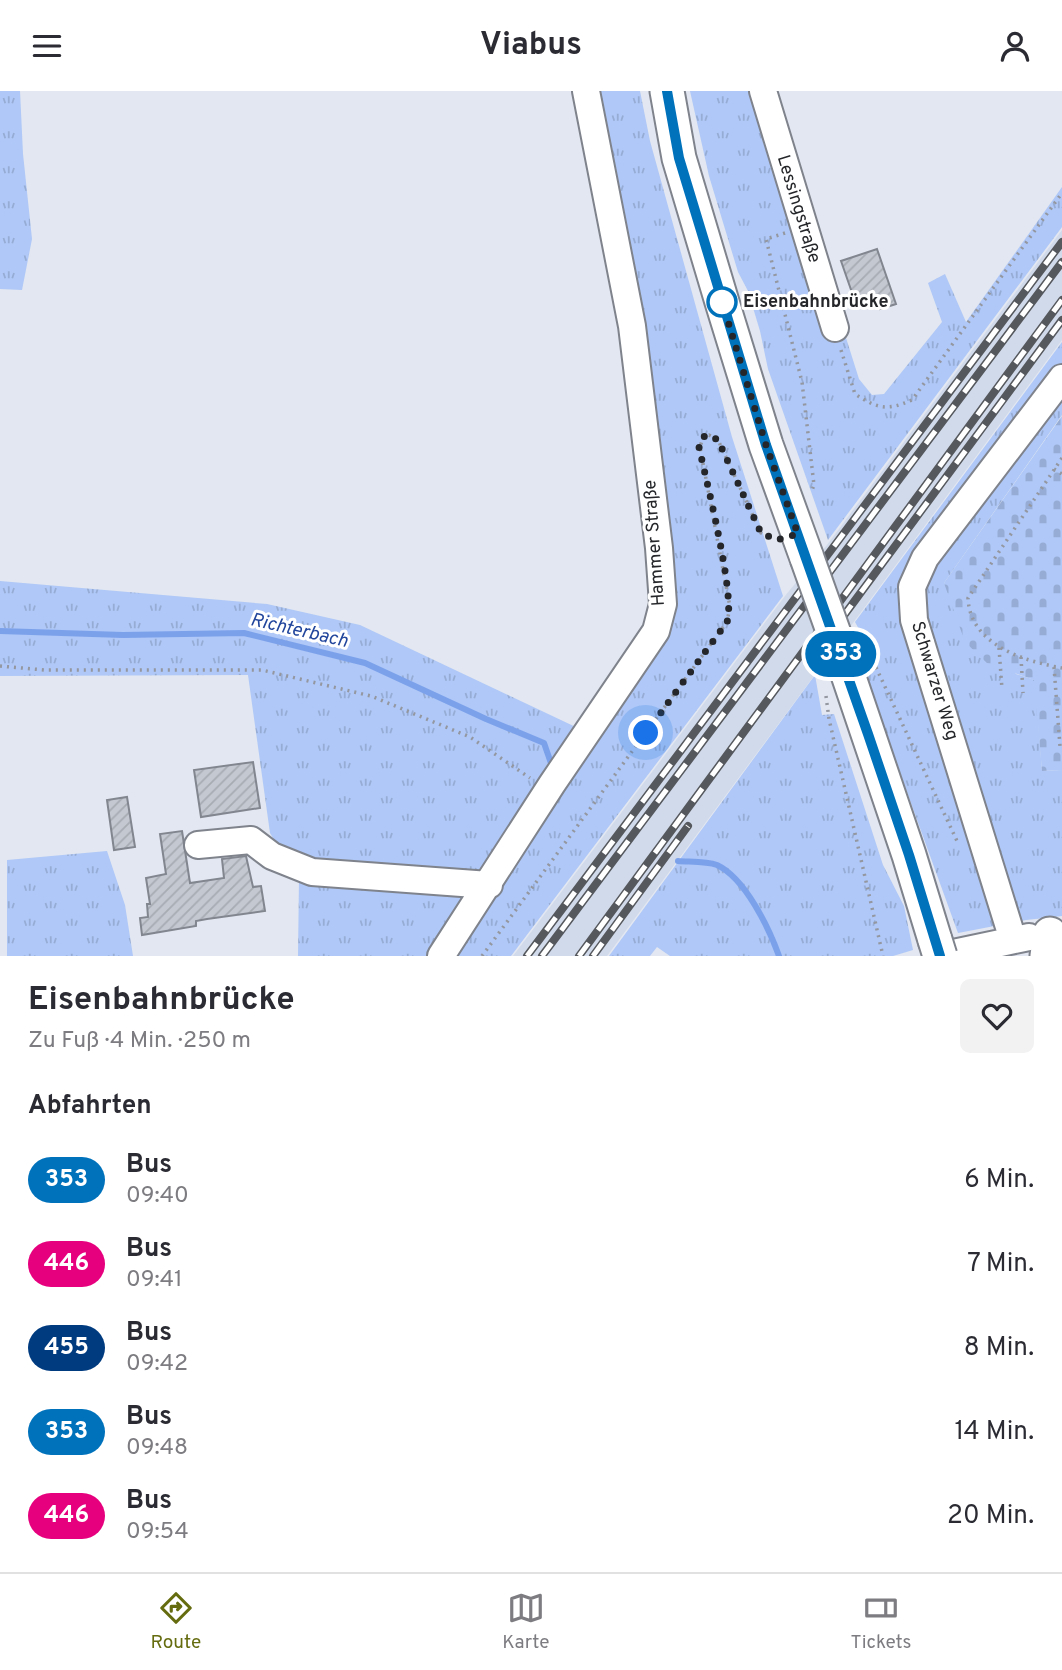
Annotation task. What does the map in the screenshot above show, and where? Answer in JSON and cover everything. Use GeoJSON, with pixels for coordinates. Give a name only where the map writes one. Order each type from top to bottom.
{"type":"FeatureCollection","features":[{"type":"Feature","properties":{"kind":"main road"},"geometry":{"type":"LineString","coordinates":[[667,91],[683,171],[766,445],[837,642],[909,855],[938,951]]}},
{"type":"Feature","properties":{"kind":"street","name":"Hammer Straße"},"geometry":{"type":"LineString","coordinates":[[446,947],[656,631],[663,604],[659,548],[632,326],[586,91]]}},
{"type":"Feature","properties":{"kind":"street","name":"Lessingstraße"},"geometry":{"type":"LineString","coordinates":[[763,91],[835,328]]}},
{"type":"Feature","properties":{"kind":"street","name":"Schwarzer Weg"},"geometry":{"type":"LineString","coordinates":[[1013,940],[914,620],[912,587],[925,558],[1062,378]]}},
{"type":"Feature","properties":{"kind":"street"},"geometry":{"type":"LineString","coordinates":[[198,845],[251,840],[272,856],[312,872],[489,885]]}},
{"type":"Feature","properties":{"kind":"street"},"geometry":{"type":"LineString","coordinates":[[938,951],[1013,940],[1053,941]]}},
{"type":"Feature","properties":{"kind":"path"},"geometry":{"type":"LineString","coordinates":[[835,328],[855,394],[874,407],[895,407],[912,400],[1062,193]]}},
{"type":"Feature","properties":{"kind":"path"},"geometry":{"type":"LineString","coordinates":[[804,228],[766,239],[802,382],[814,485],[810,497]]}},
{"type":"Feature","properties":{"kind":"path"},"geometry":{"type":"LineString","coordinates":[[482,956],[727,622],[730,607],[725,574],[699,447],[703,437],[709,435],[718,440],[761,533],[802,546]]}},
{"type":"Feature","properties":{"kind":"path"},"geometry":{"type":"LineString","coordinates":[[1062,459],[968,598],[968,610],[979,632],[999,648],[1039,664],[1062,668]]}},
{"type":"Feature","properties":{"kind":"path"},"geometry":{"type":"LineString","coordinates":[[1054,469],[1062,474]]}},
{"type":"Feature","properties":{"kind":"path"},"geometry":{"type":"LineString","coordinates":[[999,648],[1002,689]]}},
{"type":"Feature","properties":{"kind":"path"},"geometry":{"type":"LineString","coordinates":[[1021,657],[1023,693]]}},
{"type":"Feature","properties":{"kind":"path"},"geometry":{"type":"LineString","coordinates":[[0,666],[44,670],[262,670],[372,696],[470,737],[548,791]]}},
{"type":"Feature","properties":{"kind":"path"},"geometry":{"type":"LineString","coordinates":[[1054,667],[1062,746]]}},
{"type":"Feature","properties":{"kind":"shaded area"},"geometry":{"type":"Polygon","coordinates":[[[1062,230],[1062,340],[607,956],[513,956],[785,596],[827,545],[1062,230]]]}},
{"type":"Feature","properties":{"kind":"green space"},"geometry":{"type":"Polygon","coordinates":[[[0,91],[20,91],[23,154],[32,239],[22,290],[0,289],[0,91]]]}},
{"type":"Feature","properties":{"kind":"green space"},"geometry":{"type":"Polygon","coordinates":[[[592,91],[640,91],[650,141],[732,437],[783,596],[511,956],[446,956],[660,633],[592,91]]]}},
{"type":"Feature","properties":{"kind":"green space"},"geometry":{"type":"Polygon","coordinates":[[[690,91],[768,91],[859,379],[872,395],[884,394],[942,322],[928,283],[945,274],[966,322],[1062,187],[1062,227],[828,540],[768,369],[748,291],[738,272],[709,176],[690,91]]]}},
{"type":"Feature","properties":{"kind":"green space"},"geometry":{"type":"Polygon","coordinates":[[[1062,342],[1062,415],[944,583],[1016,674],[1035,680],[1042,771],[1062,770],[1062,916],[958,933],[862,668],[877,662],[855,622],[1062,342]]]}},
{"type":"Feature","properties":{"kind":"green space"},"geometry":{"type":"Polygon","coordinates":[[[1062,416],[1062,770],[1042,771],[1034,680],[987,663],[965,642],[944,583],[1062,416]]]}},
{"type":"Feature","properties":{"kind":"green space"},"geometry":{"type":"Polygon","coordinates":[[[0,581],[267,604],[360,625],[582,730],[481,871],[464,873],[311,866],[282,853],[270,833],[248,675],[0,676],[0,581]]]}},
{"type":"Feature","properties":{"kind":"green space"},"geometry":{"type":"Polygon","coordinates":[[[815,675],[822,715],[834,714],[883,865],[904,906],[913,950],[893,956],[670,956],[657,947],[650,956],[609,956],[815,675]]]}},
{"type":"Feature","properties":{"kind":"green space"},"geometry":{"type":"Polygon","coordinates":[[[107,851],[125,905],[133,956],[7,956],[7,860],[107,851]]]}},
{"type":"Feature","properties":{"kind":"green space"},"geometry":{"type":"Polygon","coordinates":[[[299,879],[471,896],[437,956],[298,956],[299,879]]]}},
{"type":"Feature","properties":{"kind":"building"},"geometry":{"type":"Polygon","coordinates":[[[877,249],[896,304],[880,309],[877,300],[857,307],[841,261],[877,249]]]}},
{"type":"Feature","properties":{"kind":"building"},"geometry":{"type":"Polygon","coordinates":[[[253,762],[260,808],[201,817],[194,770],[253,762]]]}},
{"type":"Feature","properties":{"kind":"building"},"geometry":{"type":"Polygon","coordinates":[[[127,797],[135,847],[114,850],[107,800],[127,797]]]}},
{"type":"Feature","properties":{"kind":"building"},"geometry":{"type":"Polygon","coordinates":[[[182,831],[190,883],[224,878],[222,859],[246,856],[253,887],[261,886],[265,911],[196,921],[196,926],[142,935],[140,918],[148,917],[147,904],[150,904],[146,878],[166,874],[160,834],[182,831]]]}},
{"type":"Feature","properties":{"kind":"waterway","name":"Richterbach"},"geometry":{"type":"LineString","coordinates":[[0,631],[123,635],[244,633],[365,663],[544,743],[553,769]]}},
{"type":"Feature","properties":{"kind":"waterway","name":"Richterbach"},"geometry":{"type":"LineString","coordinates":[[678,861],[713,864],[727,871],[755,905],[779,956]]}},
{"type":"Feature","properties":{"kind":"railway"},"geometry":{"type":"LineString","coordinates":[[527,956],[1062,242]]}},
{"type":"Feature","properties":{"kind":"railway"},"geometry":{"type":"LineString","coordinates":[[542,956],[1062,262]]}},
{"type":"Feature","properties":{"kind":"railway"},"geometry":{"type":"LineString","coordinates":[[579,956],[1062,300]]}},
{"type":"Feature","properties":{"kind":"railway"},"geometry":{"type":"LineString","coordinates":[[842,618],[1062,320]]}},
{"type":"Feature","properties":{"kind":"railway"},"geometry":{"type":"LineString","coordinates":[[593,956],[688,826]]}},
{"type":"Feature","properties":{"kind":"bus line","name":"353"},"geometry":{"type":"LineString","coordinates":[[667,91],[679,158],[766,445],[837,642],[940,956]]}},
{"type":"Feature","properties":{"kind":"place","name":"Eisenbahnbrücke"},"geometry":{"type":"Point","coordinates":[722,302]}},
{"type":"Feature","properties":{"kind":"route"},"geometry":{"type":"LineString","coordinates":[[646,733],[730,615],[725,574],[699,447],[703,437],[709,435],[718,440],[761,533],[777,540],[798,534],[766,445],[722,302]]}}]}
